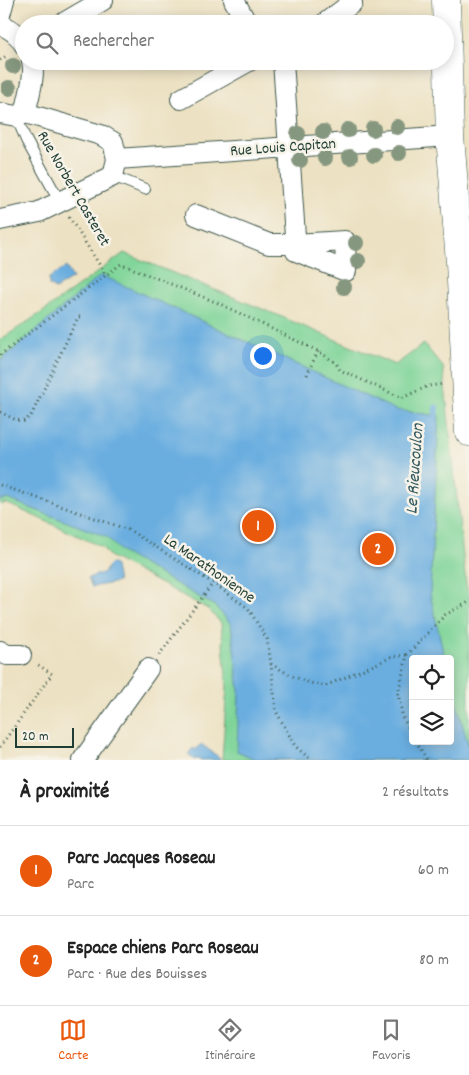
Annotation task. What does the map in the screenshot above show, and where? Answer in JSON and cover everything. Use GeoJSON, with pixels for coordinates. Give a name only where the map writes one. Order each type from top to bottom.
{"type":"FeatureCollection","features":[{"type":"Feature","properties":{"kind":"street"},"geometry":{"type":"LineString","coordinates":[[0,15],[4,0]]}},
{"type":"Feature","properties":{"kind":"street"},"geometry":{"type":"LineString","coordinates":[[77,15],[103,0]]}},
{"type":"Feature","properties":{"kind":"street"},"geometry":{"type":"LineString","coordinates":[[234,0],[242,15]]}},
{"type":"Feature","properties":{"kind":"street"},"geometry":{"type":"LineString","coordinates":[[446,0],[446,15]]}},
{"type":"Feature","properties":{"kind":"street"},"geometry":{"type":"LineString","coordinates":[[335,15],[352,2]]}},
{"type":"Feature","properties":{"kind":"street"},"geometry":{"type":"LineString","coordinates":[[0,24],[15,32]]}},
{"type":"Feature","properties":{"kind":"street"},"geometry":{"type":"LineString","coordinates":[[32,70],[32,76],[13,114],[101,136],[113,142],[115,167]]}},
{"type":"Feature","properties":{"kind":"street"},"geometry":{"type":"LineString","coordinates":[[181,99],[233,70]]}},
{"type":"Feature","properties":{"kind":"street"},"geometry":{"type":"LineString","coordinates":[[196,215],[268,244],[295,244],[284,70]]}},
{"type":"Feature","properties":{"kind":"street"},"geometry":{"type":"LineString","coordinates":[[448,70],[450,136],[460,262],[469,432]]}},
{"type":"Feature","properties":{"kind":"street","name":"Rue Louis Capitan"},"geometry":{"type":"LineString","coordinates":[[0,220],[39,212],[60,202],[115,167],[290,147],[450,136]]}},
{"type":"Feature","properties":{"kind":"street"},"geometry":{"type":"LineString","coordinates":[[0,651],[7,655],[21,655]]}},
{"type":"Feature","properties":{"kind":"street"},"geometry":{"type":"LineString","coordinates":[[83,760],[148,669]]}},
{"type":"Feature","properties":{"kind":"lane","name":"Rue Norbert Casteret"},"geometry":{"type":"LineString","coordinates":[[13,114],[60,202]]}},
{"type":"Feature","properties":{"kind":"lane"},"geometry":{"type":"LineString","coordinates":[[115,167],[145,189]]}},
{"type":"Feature","properties":{"kind":"path","name":"Rue Norbert Casteret"},"geometry":{"type":"LineString","coordinates":[[60,202],[106,275]]}},
{"type":"Feature","properties":{"kind":"path"},"geometry":{"type":"LineString","coordinates":[[0,355],[121,264],[218,303],[318,351],[336,363],[340,370],[402,398],[428,386],[466,382]]}},
{"type":"Feature","properties":{"kind":"path"},"geometry":{"type":"LineString","coordinates":[[0,412],[16,420],[24,421],[31,416],[78,317],[82,317]]}},
{"type":"Feature","properties":{"kind":"path"},"geometry":{"type":"LineString","coordinates":[[307,375],[318,351]]}},
{"type":"Feature","properties":{"kind":"path","name":"La Marathonienne"},"geometry":{"type":"LineString","coordinates":[[0,486],[129,530],[248,608],[267,640],[276,711],[295,746],[311,760]]}},
{"type":"Feature","properties":{"kind":"path"},"geometry":{"type":"LineString","coordinates":[[148,669],[212,583]]}},
{"type":"Feature","properties":{"kind":"path"},"geometry":{"type":"LineString","coordinates":[[409,729],[402,718],[398,694],[407,655],[445,615],[469,602]]}},
{"type":"Feature","properties":{"kind":"path"},"geometry":{"type":"LineString","coordinates":[[0,747],[52,674],[21,655]]}},
{"type":"Feature","properties":{"kind":"path"},"geometry":{"type":"LineString","coordinates":[[271,664],[292,676],[310,683],[326,686],[392,657],[407,655]]}},
{"type":"Feature","properties":{"kind":"path"},"geometry":{"type":"LineString","coordinates":[[418,745],[427,760]]}},
{"type":"Feature","properties":{"kind":"green space"},"geometry":{"type":"Polygon","coordinates":[[[124,253],[395,365],[424,344],[443,367],[466,584],[469,596],[469,760],[222,760],[227,686],[221,623],[208,609],[109,556],[102,547],[6,503],[0,505],[0,340],[44,311],[124,253]]]}},
{"type":"Feature","properties":{"kind":"water"},"geometry":{"type":"Polygon","coordinates":[[[66,267],[73,278],[55,289],[49,285],[49,278],[66,267]]]}},
{"type":"Feature","properties":{"kind":"water"},"geometry":{"type":"Polygon","coordinates":[[[101,275],[396,410],[439,416],[430,594],[444,655],[409,655],[409,745],[454,745],[454,694],[469,748],[469,760],[257,760],[237,751],[239,691],[231,624],[215,606],[121,552],[107,537],[7,499],[0,501],[0,361],[101,275]]]}},
{"type":"Feature","properties":{"kind":"water"},"geometry":{"type":"Polygon","coordinates":[[[110,564],[115,566],[118,582],[92,587],[88,578],[105,572],[110,564]]]}},
{"type":"Feature","properties":{"kind":"water"},"geometry":{"type":"Polygon","coordinates":[[[201,744],[220,758],[219,760],[201,760],[198,758],[195,760],[188,754],[193,748],[196,750],[201,744]]]}},
{"type":"Feature","properties":{"kind":"waterway","name":"Le Rieucoulon"},"geometry":{"type":"LineString","coordinates":[[435,422],[436,407]]}},
{"type":"Feature","properties":{"kind":"place","name":"Parc Jacques Roseau"},"geometry":{"type":"Point","coordinates":[258,526]}},
{"type":"Feature","properties":{"kind":"place","name":"Espace chiens Parc Roseau"},"geometry":{"type":"Point","coordinates":[378,549]}}]}
